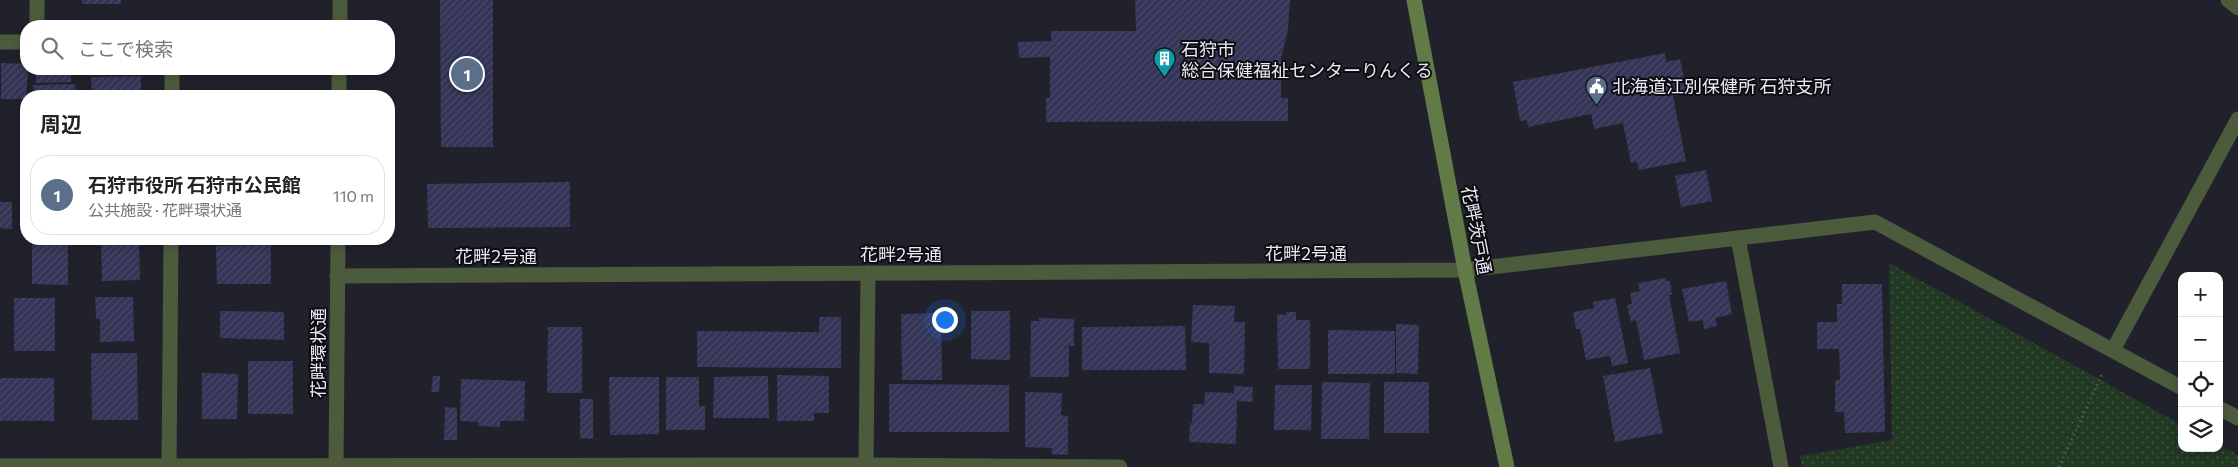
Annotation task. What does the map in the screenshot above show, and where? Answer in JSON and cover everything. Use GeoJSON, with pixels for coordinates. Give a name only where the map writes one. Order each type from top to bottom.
{"type":"FeatureCollection","features":[{"type":"Feature","properties":{"kind":"main road","name":"花畔茨戸通"},"geometry":{"type":"LineString","coordinates":[[1414,0],[1465,270],[1507,467]]}},
{"type":"Feature","properties":{"kind":"street"},"geometry":{"type":"LineString","coordinates":[[37,0],[37,20]]}},
{"type":"Feature","properties":{"kind":"street"},"geometry":{"type":"LineString","coordinates":[[340,0],[340,20]]}},
{"type":"Feature","properties":{"kind":"street"},"geometry":{"type":"LineString","coordinates":[[2228,0],[2238,8]]}},
{"type":"Feature","properties":{"kind":"street"},"geometry":{"type":"LineString","coordinates":[[0,42],[20,42]]}},
{"type":"Feature","properties":{"kind":"street"},"geometry":{"type":"LineString","coordinates":[[172,75],[172,90]]}},
{"type":"Feature","properties":{"kind":"street"},"geometry":{"type":"LineString","coordinates":[[339,75],[339,90]]}},
{"type":"Feature","properties":{"kind":"street"},"geometry":{"type":"LineString","coordinates":[[2113,350],[2238,119]]}},
{"type":"Feature","properties":{"kind":"street","name":"花畔2号通"},"geometry":{"type":"LineString","coordinates":[[337,276],[1465,270],[1875,222],[2178,386]]}},
{"type":"Feature","properties":{"kind":"street"},"geometry":{"type":"LineString","coordinates":[[1738,238],[1781,467]]}},
{"type":"Feature","properties":{"kind":"street"},"geometry":{"type":"LineString","coordinates":[[169,466],[171,245]]}},
{"type":"Feature","properties":{"kind":"street","name":"花畔環状通"},"geometry":{"type":"LineString","coordinates":[[336,466],[338,245]]}},
{"type":"Feature","properties":{"kind":"street"},"geometry":{"type":"LineString","coordinates":[[866,466],[868,273]]}},
{"type":"Feature","properties":{"kind":"street"},"geometry":{"type":"LineString","coordinates":[[2223,410],[2238,418]]}},
{"type":"Feature","properties":{"kind":"street"},"geometry":{"type":"LineString","coordinates":[[0,466],[1120,467]]}},
{"type":"Feature","properties":{"kind":"path"},"geometry":{"type":"LineString","coordinates":[[2059,467],[2113,350]]}},
{"type":"Feature","properties":{"kind":"green space"},"geometry":{"type":"Polygon","coordinates":[[[1889,263],[2178,423],[2178,452],[2223,452],[2223,447],[2238,455],[2238,467],[1802,467],[1800,456],[1892,440],[1889,263]]]}},
{"type":"Feature","properties":{"kind":"building"},"geometry":{"type":"Polygon","coordinates":[[[82,0],[121,0],[121,4],[82,4],[82,0]]]}},
{"type":"Feature","properties":{"kind":"building"},"geometry":{"type":"Polygon","coordinates":[[[440,0],[493,0],[493,147],[441,147],[440,0]]]}},
{"type":"Feature","properties":{"kind":"building","name":"石狩市 総合保健福祉センターりんくる"},"geometry":{"type":"Polygon","coordinates":[[[1135,0],[1290,0],[1288,30],[1281,58],[1281,98],[1288,98],[1288,121],[1046,122],[1046,98],[1050,98],[1050,57],[1019,58],[1018,42],[1051,41],[1051,31],[1136,31],[1135,0]]]}},
{"type":"Feature","properties":{"kind":"building","name":"北海道江別保健所 石狩支所"},"geometry":{"type":"Polygon","coordinates":[[[1665,53],[1666,62],[1680,59],[1687,94],[1673,96],[1686,161],[1639,170],[1637,162],[1631,163],[1623,123],[1594,129],[1591,114],[1528,127],[1527,120],[1520,121],[1513,82],[1665,53]]]}},
{"type":"Feature","properties":{"kind":"building"},"geometry":{"type":"Polygon","coordinates":[[[1,63],[20,64],[20,75],[28,75],[27,90],[20,90],[20,99],[1,99],[1,63]]]}},
{"type":"Feature","properties":{"kind":"building"},"geometry":{"type":"Polygon","coordinates":[[[36,75],[71,75],[71,82],[36,83],[36,75]]]}},
{"type":"Feature","properties":{"kind":"building"},"geometry":{"type":"Polygon","coordinates":[[[141,76],[141,90],[92,90],[91,77],[141,76]]]}},
{"type":"Feature","properties":{"kind":"building"},"geometry":{"type":"Polygon","coordinates":[[[75,84],[76,90],[33,90],[33,85],[75,84]]]}},
{"type":"Feature","properties":{"kind":"building"},"geometry":{"type":"Polygon","coordinates":[[[1706,170],[1712,201],[1681,207],[1675,176],[1706,170]]]}},
{"type":"Feature","properties":{"kind":"building"},"geometry":{"type":"Polygon","coordinates":[[[570,182],[570,227],[428,228],[427,184],[570,182]]]}},
{"type":"Feature","properties":{"kind":"building"},"geometry":{"type":"Polygon","coordinates":[[[0,202],[12,202],[12,229],[0,228],[0,202]]]}},
{"type":"Feature","properties":{"kind":"building"},"geometry":{"type":"Polygon","coordinates":[[[32,245],[68,245],[68,285],[32,284],[32,245]]]}},
{"type":"Feature","properties":{"kind":"building"},"geometry":{"type":"Polygon","coordinates":[[[101,245],[139,245],[140,280],[102,281],[101,245]]]}},
{"type":"Feature","properties":{"kind":"building"},"geometry":{"type":"Polygon","coordinates":[[[271,245],[271,284],[217,284],[216,246],[271,245]]]}},
{"type":"Feature","properties":{"kind":"building"},"geometry":{"type":"Polygon","coordinates":[[[1665,278],[1666,281],[1670,281],[1672,295],[1669,295],[1680,353],[1644,360],[1636,320],[1631,322],[1627,305],[1632,304],[1630,293],[1640,291],[1638,283],[1665,278]]]}},
{"type":"Feature","properties":{"kind":"building"},"geometry":{"type":"Polygon","coordinates":[[[1726,281],[1732,314],[1715,318],[1717,326],[1704,329],[1703,320],[1689,322],[1682,289],[1726,281]]]}},
{"type":"Feature","properties":{"kind":"building"},"geometry":{"type":"Polygon","coordinates":[[[1842,284],[1882,284],[1885,432],[1845,433],[1844,412],[1835,412],[1835,380],[1840,380],[1839,349],[1817,349],[1817,322],[1837,322],[1837,304],[1842,304],[1842,284]]]}},
{"type":"Feature","properties":{"kind":"building"},"geometry":{"type":"Polygon","coordinates":[[[95,297],[133,297],[134,341],[100,342],[100,319],[96,319],[95,297]]]}},
{"type":"Feature","properties":{"kind":"building"},"geometry":{"type":"Polygon","coordinates":[[[14,298],[55,298],[55,351],[14,351],[14,298]]]}},
{"type":"Feature","properties":{"kind":"building"},"geometry":{"type":"Polygon","coordinates":[[[1615,298],[1628,363],[1612,366],[1610,356],[1586,360],[1580,329],[1576,329],[1573,312],[1594,308],[1593,302],[1615,298]]]}},
{"type":"Feature","properties":{"kind":"building"},"geometry":{"type":"Polygon","coordinates":[[[1193,305],[1235,306],[1234,322],[1245,322],[1244,374],[1209,373],[1209,343],[1191,342],[1193,305]]]}},
{"type":"Feature","properties":{"kind":"building"},"geometry":{"type":"Polygon","coordinates":[[[220,311],[284,312],[284,340],[220,338],[220,311]]]}},
{"type":"Feature","properties":{"kind":"building"},"geometry":{"type":"Polygon","coordinates":[[[971,311],[1010,311],[1010,360],[971,359],[971,311]]]}},
{"type":"Feature","properties":{"kind":"building"},"geometry":{"type":"Polygon","coordinates":[[[1286,312],[1296,312],[1296,320],[1310,320],[1310,369],[1278,369],[1277,314],[1286,315],[1286,312]]]}},
{"type":"Feature","properties":{"kind":"building"},"geometry":{"type":"Polygon","coordinates":[[[941,313],[942,380],[902,380],[901,314],[941,313]]]}},
{"type":"Feature","properties":{"kind":"building"},"geometry":{"type":"Polygon","coordinates":[[[819,317],[841,317],[841,368],[697,367],[697,331],[819,332],[819,317]]]}},
{"type":"Feature","properties":{"kind":"building"},"geometry":{"type":"Polygon","coordinates":[[[1039,318],[1074,319],[1074,346],[1069,346],[1069,377],[1030,377],[1031,321],[1039,321],[1039,318]]]}},
{"type":"Feature","properties":{"kind":"building"},"geometry":{"type":"Polygon","coordinates":[[[1396,324],[1419,325],[1418,374],[1396,373],[1396,324]]]}},
{"type":"Feature","properties":{"kind":"building"},"geometry":{"type":"Polygon","coordinates":[[[1185,326],[1186,370],[1082,370],[1082,327],[1185,326]]]}},
{"type":"Feature","properties":{"kind":"building"},"geometry":{"type":"Polygon","coordinates":[[[548,327],[582,327],[582,393],[547,393],[548,327]]]}},
{"type":"Feature","properties":{"kind":"building"},"geometry":{"type":"Polygon","coordinates":[[[1328,330],[1395,331],[1395,374],[1328,374],[1328,330]]]}},
{"type":"Feature","properties":{"kind":"building"},"geometry":{"type":"Polygon","coordinates":[[[91,353],[137,353],[138,420],[92,420],[91,353]]]}},
{"type":"Feature","properties":{"kind":"building"},"geometry":{"type":"Polygon","coordinates":[[[248,361],[293,361],[293,414],[248,414],[248,361]]]}},
{"type":"Feature","properties":{"kind":"building"},"geometry":{"type":"Polygon","coordinates":[[[1650,368],[1663,433],[1615,442],[1603,376],[1650,368]]]}},
{"type":"Feature","properties":{"kind":"building"},"geometry":{"type":"Polygon","coordinates":[[[202,373],[238,374],[237,419],[202,419],[202,373]]]}},
{"type":"Feature","properties":{"kind":"building"},"geometry":{"type":"Polygon","coordinates":[[[777,375],[829,376],[829,413],[814,413],[814,421],[777,421],[777,375]]]}},
{"type":"Feature","properties":{"kind":"building"},"geometry":{"type":"Polygon","coordinates":[[[433,376],[440,376],[439,392],[431,392],[433,376]]]}},
{"type":"Feature","properties":{"kind":"building"},"geometry":{"type":"Polygon","coordinates":[[[768,376],[769,418],[713,418],[714,377],[768,376]]]}},
{"type":"Feature","properties":{"kind":"building"},"geometry":{"type":"Polygon","coordinates":[[[609,377],[659,377],[659,434],[610,435],[609,377]]]}},
{"type":"Feature","properties":{"kind":"building"},"geometry":{"type":"Polygon","coordinates":[[[666,377],[699,377],[699,406],[705,406],[705,430],[666,430],[666,377]]]}},
{"type":"Feature","properties":{"kind":"building"},"geometry":{"type":"Polygon","coordinates":[[[0,378],[54,378],[54,421],[0,421],[0,378]]]}},
{"type":"Feature","properties":{"kind":"building"},"geometry":{"type":"Polygon","coordinates":[[[461,379],[525,381],[524,421],[500,421],[500,427],[478,426],[478,422],[460,421],[461,379]]]}},
{"type":"Feature","properties":{"kind":"building"},"geometry":{"type":"Polygon","coordinates":[[[1322,382],[1370,383],[1369,439],[1321,439],[1322,382]]]}},
{"type":"Feature","properties":{"kind":"building"},"geometry":{"type":"Polygon","coordinates":[[[1384,382],[1429,382],[1429,433],[1384,433],[1384,382]]]}},
{"type":"Feature","properties":{"kind":"building"},"geometry":{"type":"Polygon","coordinates":[[[889,384],[1009,385],[1009,432],[889,432],[889,384]]]}},
{"type":"Feature","properties":{"kind":"building"},"geometry":{"type":"Polygon","coordinates":[[[1275,385],[1312,385],[1311,430],[1274,430],[1275,385]]]}},
{"type":"Feature","properties":{"kind":"building"},"geometry":{"type":"Polygon","coordinates":[[[1234,386],[1253,387],[1252,402],[1237,401],[1236,444],[1189,442],[1193,404],[1204,404],[1205,392],[1234,393],[1234,386]]]}},
{"type":"Feature","properties":{"kind":"building"},"geometry":{"type":"Polygon","coordinates":[[[1025,392],[1062,393],[1061,415],[1068,416],[1068,455],[1052,454],[1052,448],[1025,447],[1025,392]]]}},
{"type":"Feature","properties":{"kind":"building"},"geometry":{"type":"Polygon","coordinates":[[[580,399],[593,399],[593,439],[580,438],[580,399]]]}},
{"type":"Feature","properties":{"kind":"building"},"geometry":{"type":"Polygon","coordinates":[[[445,407],[457,408],[457,440],[444,440],[445,407]]]}},
{"type":"Feature","properties":{"kind":"place","name":"石狩市役所 石狩市公民館"},"geometry":{"type":"Point","coordinates":[467,74]}},
{"type":"Feature","properties":{"kind":"place","name":"石狩市 総合保健福祉センターりんくる"},"geometry":{"type":"Point","coordinates":[1165,78]}},
{"type":"Feature","properties":{"kind":"place","name":"北海道江別保健所 石狩支所"},"geometry":{"type":"Point","coordinates":[1596,105]}}]}
